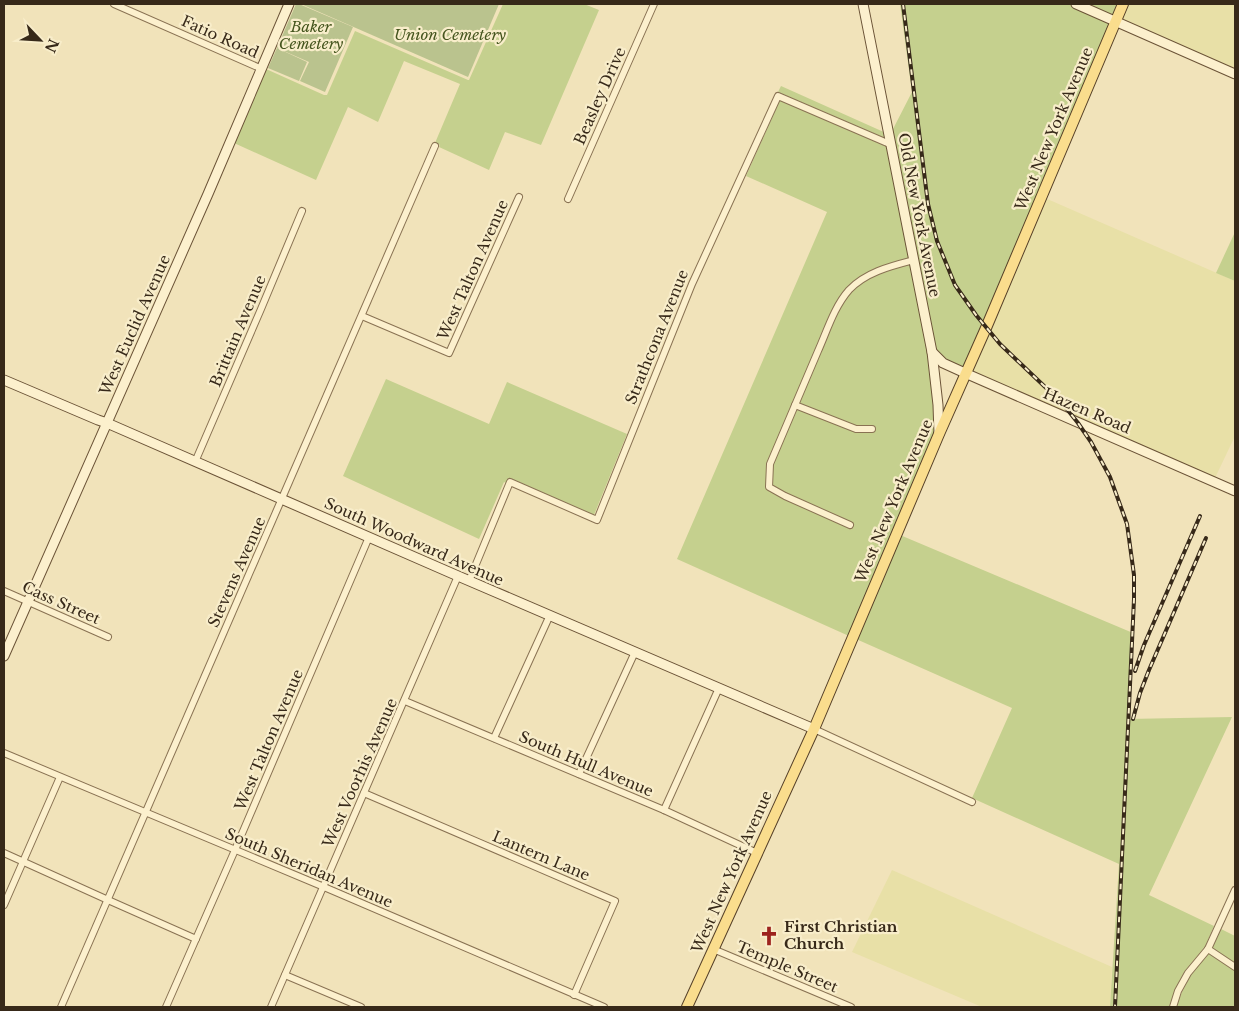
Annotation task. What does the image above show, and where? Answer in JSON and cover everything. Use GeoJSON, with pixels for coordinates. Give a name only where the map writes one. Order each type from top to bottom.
{"type":"FeatureCollection","features":[{"type":"Feature","properties":{"kind":"main road","name":"West New York Avenue"},"geometry":{"type":"LineString","coordinates":[[687,1007],[814,728],[1123,4]]}},
{"type":"Feature","properties":{"kind":"street","name":"Fatio Road"},"geometry":{"type":"LineString","coordinates":[[114,4],[262,69]]}},
{"type":"Feature","properties":{"kind":"street","name":"West Euclid Avenue"},"geometry":{"type":"LineString","coordinates":[[4,656],[289,4]]}},
{"type":"Feature","properties":{"kind":"street","name":"Beasley Drive"},"geometry":{"type":"LineString","coordinates":[[568,199],[654,4]]}},
{"type":"Feature","properties":{"kind":"street","name":"Old New York Avenue"},"geometry":{"type":"LineString","coordinates":[[863,4],[932,352],[939,434]]}},
{"type":"Feature","properties":{"kind":"street"},"geometry":{"type":"LineString","coordinates":[[1076,4],[1235,74]]}},
{"type":"Feature","properties":{"kind":"street","name":"Strathcona Avenue"},"geometry":{"type":"LineString","coordinates":[[468,581],[510,482],[597,520],[692,284],[778,96],[892,145]]}},
{"type":"Feature","properties":{"kind":"street","name":"Stevens Avenue"},"geometry":{"type":"LineString","coordinates":[[61,1007],[436,146]]}},
{"type":"Feature","properties":{"kind":"street","name":"West Talton Avenue"},"geometry":{"type":"LineString","coordinates":[[362,316],[449,353],[519,197]]}},
{"type":"Feature","properties":{"kind":"street","name":"Brittain Avenue"},"geometry":{"type":"LineString","coordinates":[[195,462],[302,211]]}},
{"type":"Feature","properties":{"kind":"street"},"geometry":{"type":"LineString","coordinates":[[850,525],[769,487],[770,464],[839,303],[850,289],[876,271],[914,260]]}},
{"type":"Feature","properties":{"kind":"street","name":"Hazen Road"},"geometry":{"type":"LineString","coordinates":[[932,352],[943,363],[1235,490]]}},
{"type":"Feature","properties":{"kind":"street","name":"South Woodward Avenue"},"geometry":{"type":"LineString","coordinates":[[4,380],[283,499],[468,581],[814,728]]}},
{"type":"Feature","properties":{"kind":"street"},"geometry":{"type":"LineString","coordinates":[[795,405],[856,429],[872,429]]}},
{"type":"Feature","properties":{"kind":"street","name":"West Talton Avenue"},"geometry":{"type":"LineString","coordinates":[[166,1007],[369,537]]}},
{"type":"Feature","properties":{"kind":"street","name":"West Voorhis Avenue"},"geometry":{"type":"LineString","coordinates":[[271,1007],[458,576]]}},
{"type":"Feature","properties":{"kind":"street","name":"Cass Street"},"geometry":{"type":"LineString","coordinates":[[4,591],[108,637]]}},
{"type":"Feature","properties":{"kind":"street"},"geometry":{"type":"LineString","coordinates":[[494,738],[550,616]]}},
{"type":"Feature","properties":{"kind":"street"},"geometry":{"type":"LineString","coordinates":[[579,774],[635,652]]}},
{"type":"Feature","properties":{"kind":"street"},"geometry":{"type":"LineString","coordinates":[[664,810],[719,688]]}},
{"type":"Feature","properties":{"kind":"street","name":"South Hull Avenue"},"geometry":{"type":"LineString","coordinates":[[405,701],[664,810],[757,853]]}},
{"type":"Feature","properties":{"kind":"street"},"geometry":{"type":"LineString","coordinates":[[814,728],[972,802]]}},
{"type":"Feature","properties":{"kind":"street","name":"South Sheridan Avenue"},"geometry":{"type":"LineString","coordinates":[[4,753],[604,1007]]}},
{"type":"Feature","properties":{"kind":"street"},"geometry":{"type":"LineString","coordinates":[[4,905],[60,777]]}},
{"type":"Feature","properties":{"kind":"street","name":"Lantern Lane"},"geometry":{"type":"LineString","coordinates":[[364,793],[615,902],[574,995]]}},
{"type":"Feature","properties":{"kind":"street"},"geometry":{"type":"LineString","coordinates":[[4,853],[196,938]]}},
{"type":"Feature","properties":{"kind":"street"},"geometry":{"type":"LineString","coordinates":[[1172,1007],[1188,972],[1208,948],[1235,890]]}},
{"type":"Feature","properties":{"kind":"street"},"geometry":{"type":"LineString","coordinates":[[1208,948],[1235,967]]}},
{"type":"Feature","properties":{"kind":"street","name":"Temple Street"},"geometry":{"type":"LineString","coordinates":[[714,949],[850,1007]]}},
{"type":"Feature","properties":{"kind":"street"},"geometry":{"type":"LineString","coordinates":[[285,974],[361,1007]]}},
{"type":"Feature","properties":{"kind":"shaded area"},"geometry":{"type":"Polygon","coordinates":[[[1127,4],[1235,4],[1235,70],[1121,20],[1127,4]]]}},
{"type":"Feature","properties":{"kind":"shaded area"},"geometry":{"type":"Polygon","coordinates":[[[1045,198],[1235,281],[1235,436],[1215,478],[970,372],[1045,198]]]}},
{"type":"Feature","properties":{"kind":"shaded area"},"geometry":{"type":"Polygon","coordinates":[[[892,870],[1112,967],[1110,1007],[982,1007],[852,952],[892,870]]]}},
{"type":"Feature","properties":{"kind":"green space","name":"Baker Cemetery"},"geometry":{"type":"Polygon","coordinates":[[[296,4],[353,27],[325,92],[300,81],[309,62],[277,48],[296,4]]]}},
{"type":"Feature","properties":{"kind":"green space","name":"Union Cemetery"},"geometry":{"type":"Polygon","coordinates":[[[301,4],[499,4],[468,77],[301,4]]]}},
{"type":"Feature","properties":{"kind":"green space"},"geometry":{"type":"Polygon","coordinates":[[[503,4],[584,4],[599,10],[541,145],[505,132],[489,170],[439,147],[440,145],[435,143],[460,84],[404,61],[378,122],[348,107],[316,180],[234,143],[266,69],[327,95],[355,31],[469,80],[503,4]]]}},
{"type":"Feature","properties":{"kind":"green space"},"geometry":{"type":"Polygon","coordinates":[[[900,4],[1068,4],[1112,23],[963,369],[945,360],[936,350],[892,131],[912,92],[900,4]]]}},
{"type":"Feature","properties":{"kind":"green space"},"geometry":{"type":"Polygon","coordinates":[[[1084,4],[1119,4],[1114,17],[1084,4]]]}},
{"type":"Feature","properties":{"kind":"green space"},"geometry":{"type":"Polygon","coordinates":[[[277,48],[307,62],[299,81],[268,68],[277,48]]]}},
{"type":"Feature","properties":{"kind":"green space"},"geometry":{"type":"Polygon","coordinates":[[[781,86],[886,133],[887,139],[780,93],[777,94],[781,86]]]}},
{"type":"Feature","properties":{"kind":"green space"},"geometry":{"type":"Polygon","coordinates":[[[780,100],[888,147],[929,352],[935,433],[849,636],[677,559],[827,212],[746,176],[780,100]]]}},
{"type":"Feature","properties":{"kind":"green space"},"geometry":{"type":"Polygon","coordinates":[[[1235,232],[1235,281],[1216,273],[1235,232]]]}},
{"type":"Feature","properties":{"kind":"green space"},"geometry":{"type":"Polygon","coordinates":[[[386,379],[489,424],[507,382],[627,434],[594,515],[512,479],[506,483],[504,482],[479,539],[343,476],[386,379]]]}},
{"type":"Feature","properties":{"kind":"green space"},"geometry":{"type":"Polygon","coordinates":[[[900,535],[1133,633],[1128,719],[1232,717],[1149,895],[1214,926],[1205,947],[1185,971],[1169,1007],[1110,1007],[1119,864],[972,798],[1012,708],[856,639],[900,535]]]}},
{"type":"Feature","properties":{"kind":"green space"},"geometry":{"type":"Polygon","coordinates":[[[1221,929],[1235,936],[1235,963],[1212,948],[1221,929]]]}},
{"type":"Feature","properties":{"kind":"green space"},"geometry":{"type":"Polygon","coordinates":[[[1209,953],[1235,971],[1235,1007],[1176,1007],[1191,974],[1209,953]]]}},
{"type":"Feature","properties":{"kind":"railway"},"geometry":{"type":"LineString","coordinates":[[903,4],[928,204],[937,241],[955,285],[1000,344],[1063,404],[1078,423],[1110,477],[1127,524],[1134,575],[1134,599],[1115,1007]]}},
{"type":"Feature","properties":{"kind":"railway"},"geometry":{"type":"LineString","coordinates":[[1135,671],[1144,645],[1200,516]]}},
{"type":"Feature","properties":{"kind":"railway"},"geometry":{"type":"LineString","coordinates":[[1133,719],[1149,670],[1206,538]]}},
{"type":"Feature","properties":{"kind":"place","name":"First Christian Church"},"geometry":{"type":"Point","coordinates":[769,936]}}]}
